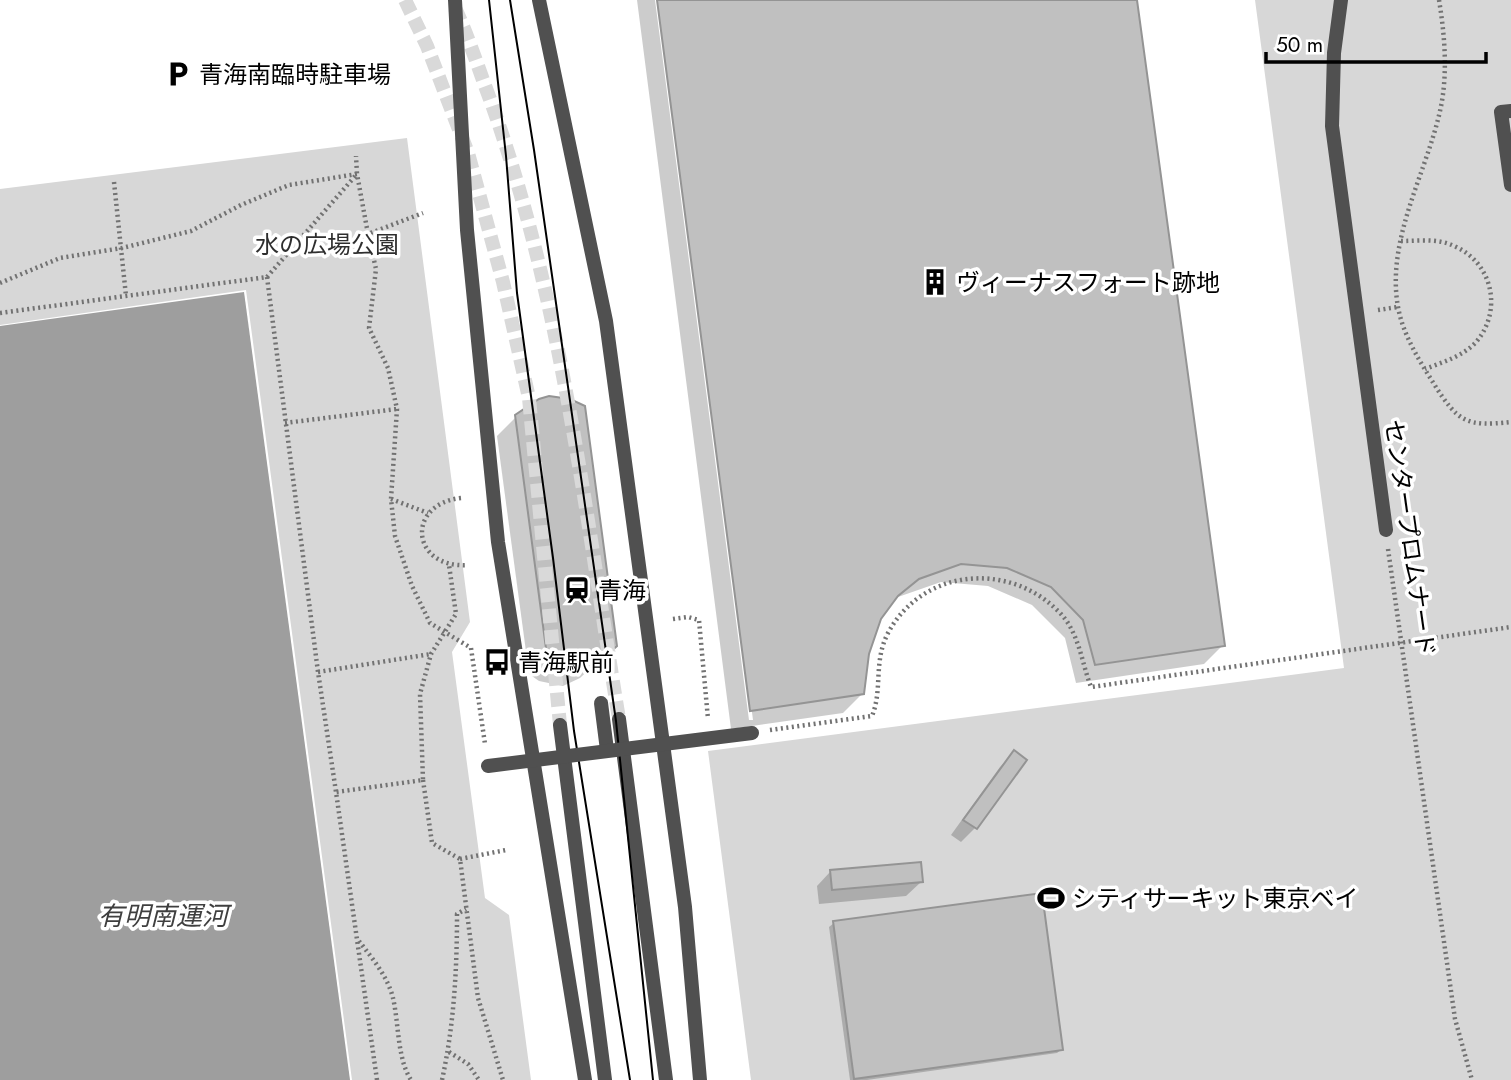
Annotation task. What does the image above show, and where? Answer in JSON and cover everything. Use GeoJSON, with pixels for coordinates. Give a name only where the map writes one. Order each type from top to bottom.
{"type":"FeatureCollection","features":[{"type":"Feature","properties":{"kind":"street"},"geometry":{"type":"LineString","coordinates":[[455,0],[467,230],[498,542],[585,1080]]}},
{"type":"Feature","properties":{"kind":"street"},"geometry":{"type":"LineString","coordinates":[[539,0],[606,321],[685,907],[700,1080]]}},
{"type":"Feature","properties":{"kind":"street","name":"センタープロムナード"},"geometry":{"type":"LineString","coordinates":[[1341,0],[1334,53],[1332,126],[1386,530]]}},
{"type":"Feature","properties":{"kind":"street"},"geometry":{"type":"LineString","coordinates":[[1511,111],[1501,112],[1511,185]]}},
{"type":"Feature","properties":{"kind":"street"},"geometry":{"type":"LineString","coordinates":[[601,703],[607,750]]}},
{"type":"Feature","properties":{"kind":"street"},"geometry":{"type":"LineString","coordinates":[[619,719],[666,1080]]}},
{"type":"Feature","properties":{"kind":"street"},"geometry":{"type":"LineString","coordinates":[[560,725],[605,1080]]}},
{"type":"Feature","properties":{"kind":"street"},"geometry":{"type":"LineString","coordinates":[[488,766],[752,733]]}},
{"type":"Feature","properties":{"kind":"path"},"geometry":{"type":"LineString","coordinates":[[1439,0],[1443,24],[1444,73],[1441,109],[1401,240],[1397,273],[1398,307],[1411,346],[1448,406],[1462,419],[1481,426],[1511,422]]}},
{"type":"Feature","properties":{"kind":"path"},"geometry":{"type":"LineString","coordinates":[[356,156],[357,174],[376,269],[369,328],[388,368],[397,409],[391,499],[395,536],[412,586],[430,623],[471,648],[488,766]]}},
{"type":"Feature","properties":{"kind":"path"},"geometry":{"type":"LineString","coordinates":[[0,283],[60,258],[122,248],[191,231],[241,205],[289,185],[357,174]]}},
{"type":"Feature","properties":{"kind":"path"},"geometry":{"type":"LineString","coordinates":[[0,313],[267,277],[357,174]]}},
{"type":"Feature","properties":{"kind":"path"},"geometry":{"type":"LineString","coordinates":[[114,182],[126,296]]}},
{"type":"Feature","properties":{"kind":"path"},"geometry":{"type":"LineString","coordinates":[[368,234],[424,213]]}},
{"type":"Feature","properties":{"kind":"path"},"geometry":{"type":"LineString","coordinates":[[1401,240],[1437,241],[1454,245],[1470,255],[1483,268],[1492,290],[1492,308],[1487,326],[1476,342],[1459,356],[1425,369]]}},
{"type":"Feature","properties":{"kind":"path"},"geometry":{"type":"LineString","coordinates":[[267,277],[318,672],[377,1080]]}},
{"type":"Feature","properties":{"kind":"path"},"geometry":{"type":"LineString","coordinates":[[285,423],[397,409]]}},
{"type":"Feature","properties":{"kind":"path"},"geometry":{"type":"LineString","coordinates":[[461,498],[445,500],[428,513],[423,524],[425,545],[430,555],[449,565],[468,565]]}},
{"type":"Feature","properties":{"kind":"path"},"geometry":{"type":"LineString","coordinates":[[391,499],[428,513]]}},
{"type":"Feature","properties":{"kind":"path","name":"センタープロムナード"},"geometry":{"type":"LineString","coordinates":[[1386,530],[1455,1019],[1472,1080]]}},
{"type":"Feature","properties":{"kind":"path"},"geometry":{"type":"LineString","coordinates":[[449,565],[456,614],[431,654],[420,694],[423,780],[432,844],[460,859],[506,850]]}},
{"type":"Feature","properties":{"kind":"path"},"geometry":{"type":"LineString","coordinates":[[752,733],[872,716],[878,701],[878,666],[888,634],[908,607],[936,587],[968,578],[1001,579],[1033,590],[1059,611],[1077,639],[1091,687],[1511,627]]}},
{"type":"Feature","properties":{"kind":"path"},"geometry":{"type":"LineString","coordinates":[[673,619],[688,617],[699,621],[709,737]]}},
{"type":"Feature","properties":{"kind":"path"},"geometry":{"type":"LineString","coordinates":[[318,672],[431,654]]}},
{"type":"Feature","properties":{"kind":"path"},"geometry":{"type":"LineString","coordinates":[[336,792],[423,780]]}},
{"type":"Feature","properties":{"kind":"path"},"geometry":{"type":"LineString","coordinates":[[460,859],[478,998],[502,1080]]}},
{"type":"Feature","properties":{"kind":"path"},"geometry":{"type":"LineString","coordinates":[[442,1080],[449,1052],[457,985],[457,914],[466,909]]}},
{"type":"Feature","properties":{"kind":"path"},"geometry":{"type":"LineString","coordinates":[[358,940],[377,965],[393,997],[404,1069],[411,1080]]}},
{"type":"Feature","properties":{"kind":"path"},"geometry":{"type":"LineString","coordinates":[[449,1052],[468,1064],[479,1080]]}},
{"type":"Feature","properties":{"kind":"green space"},"geometry":{"type":"Polygon","coordinates":[[[1255,0],[1511,0],[1511,1080],[751,1080],[708,751],[1344,668],[1255,0]]]}},
{"type":"Feature","properties":{"kind":"green space","name":"水の広場公園"},"geometry":{"type":"Polygon","coordinates":[[[407,138],[470,622],[452,652],[485,898],[509,915],[531,1080],[352,1080],[246,290],[0,325],[0,189],[407,138]]]}},
{"type":"Feature","properties":{"kind":"water","name":"有明南運河"},"geometry":{"type":"Polygon","coordinates":[[[244,292],[350,1080],[0,1080],[0,326],[244,292]]]}},
{"type":"Feature","properties":{"kind":"building","name":"ヴィーナスフォート跡地"},"geometry":{"type":"Polygon","coordinates":[[[657,0],[1137,0],[1225,646],[1095,665],[1083,620],[1051,587],[1007,568],[961,564],[919,579],[898,596],[881,619],[869,654],[864,694],[750,711],[657,0]]]}},
{"type":"Feature","properties":{"kind":"building"},"geometry":{"type":"Polygon","coordinates":[[[549,396],[570,399],[585,406],[617,646],[601,660],[583,668],[558,663],[547,656],[515,415],[539,399],[549,396]]]}},
{"type":"Feature","properties":{"kind":"building"},"geometry":{"type":"Polygon","coordinates":[[[1014,750],[1027,760],[977,829],[963,820],[1014,750]]]}},
{"type":"Feature","properties":{"kind":"building"},"geometry":{"type":"Polygon","coordinates":[[[921,862],[923,882],[832,890],[830,870],[921,862]]]}},
{"type":"Feature","properties":{"kind":"building","name":"シティサーキット東京ベイ"},"geometry":{"type":"Polygon","coordinates":[[[1042,893],[1063,1050],[854,1079],[833,921],[1042,893]]]}},
{"type":"Feature","properties":{"kind":"tunnel"},"geometry":{"type":"LineString","coordinates":[[405,0],[427,46],[468,153],[503,282],[529,398],[560,725]]}},
{"type":"Feature","properties":{"kind":"tunnel"},"geometry":{"type":"LineString","coordinates":[[455,8],[491,102],[515,177],[554,330],[569,407],[619,719]]}},
{"type":"Feature","properties":{"kind":"tram line"},"geometry":{"type":"LineString","coordinates":[[489,0],[517,293],[574,731],[630,1080]]}},
{"type":"Feature","properties":{"kind":"tram line"},"geometry":{"type":"LineString","coordinates":[[510,0],[616,721],[653,1080]]}},
{"type":"Feature","properties":{"kind":"place","name":"青海南臨時駐車場"},"geometry":{"type":"Point","coordinates":[178,74]}},
{"type":"Feature","properties":{"kind":"place","name":"ヴィーナスフォート跡地"},"geometry":{"type":"Point","coordinates":[935,282]}},
{"type":"Feature","properties":{"kind":"place","name":"青海"},"geometry":{"type":"Point","coordinates":[577,590]}},
{"type":"Feature","properties":{"kind":"place","name":"青海駅前"},"geometry":{"type":"Point","coordinates":[497,662]}},
{"type":"Feature","properties":{"kind":"place","name":"シティサーキット東京ベイ"},"geometry":{"type":"Point","coordinates":[1051,898]}}]}
